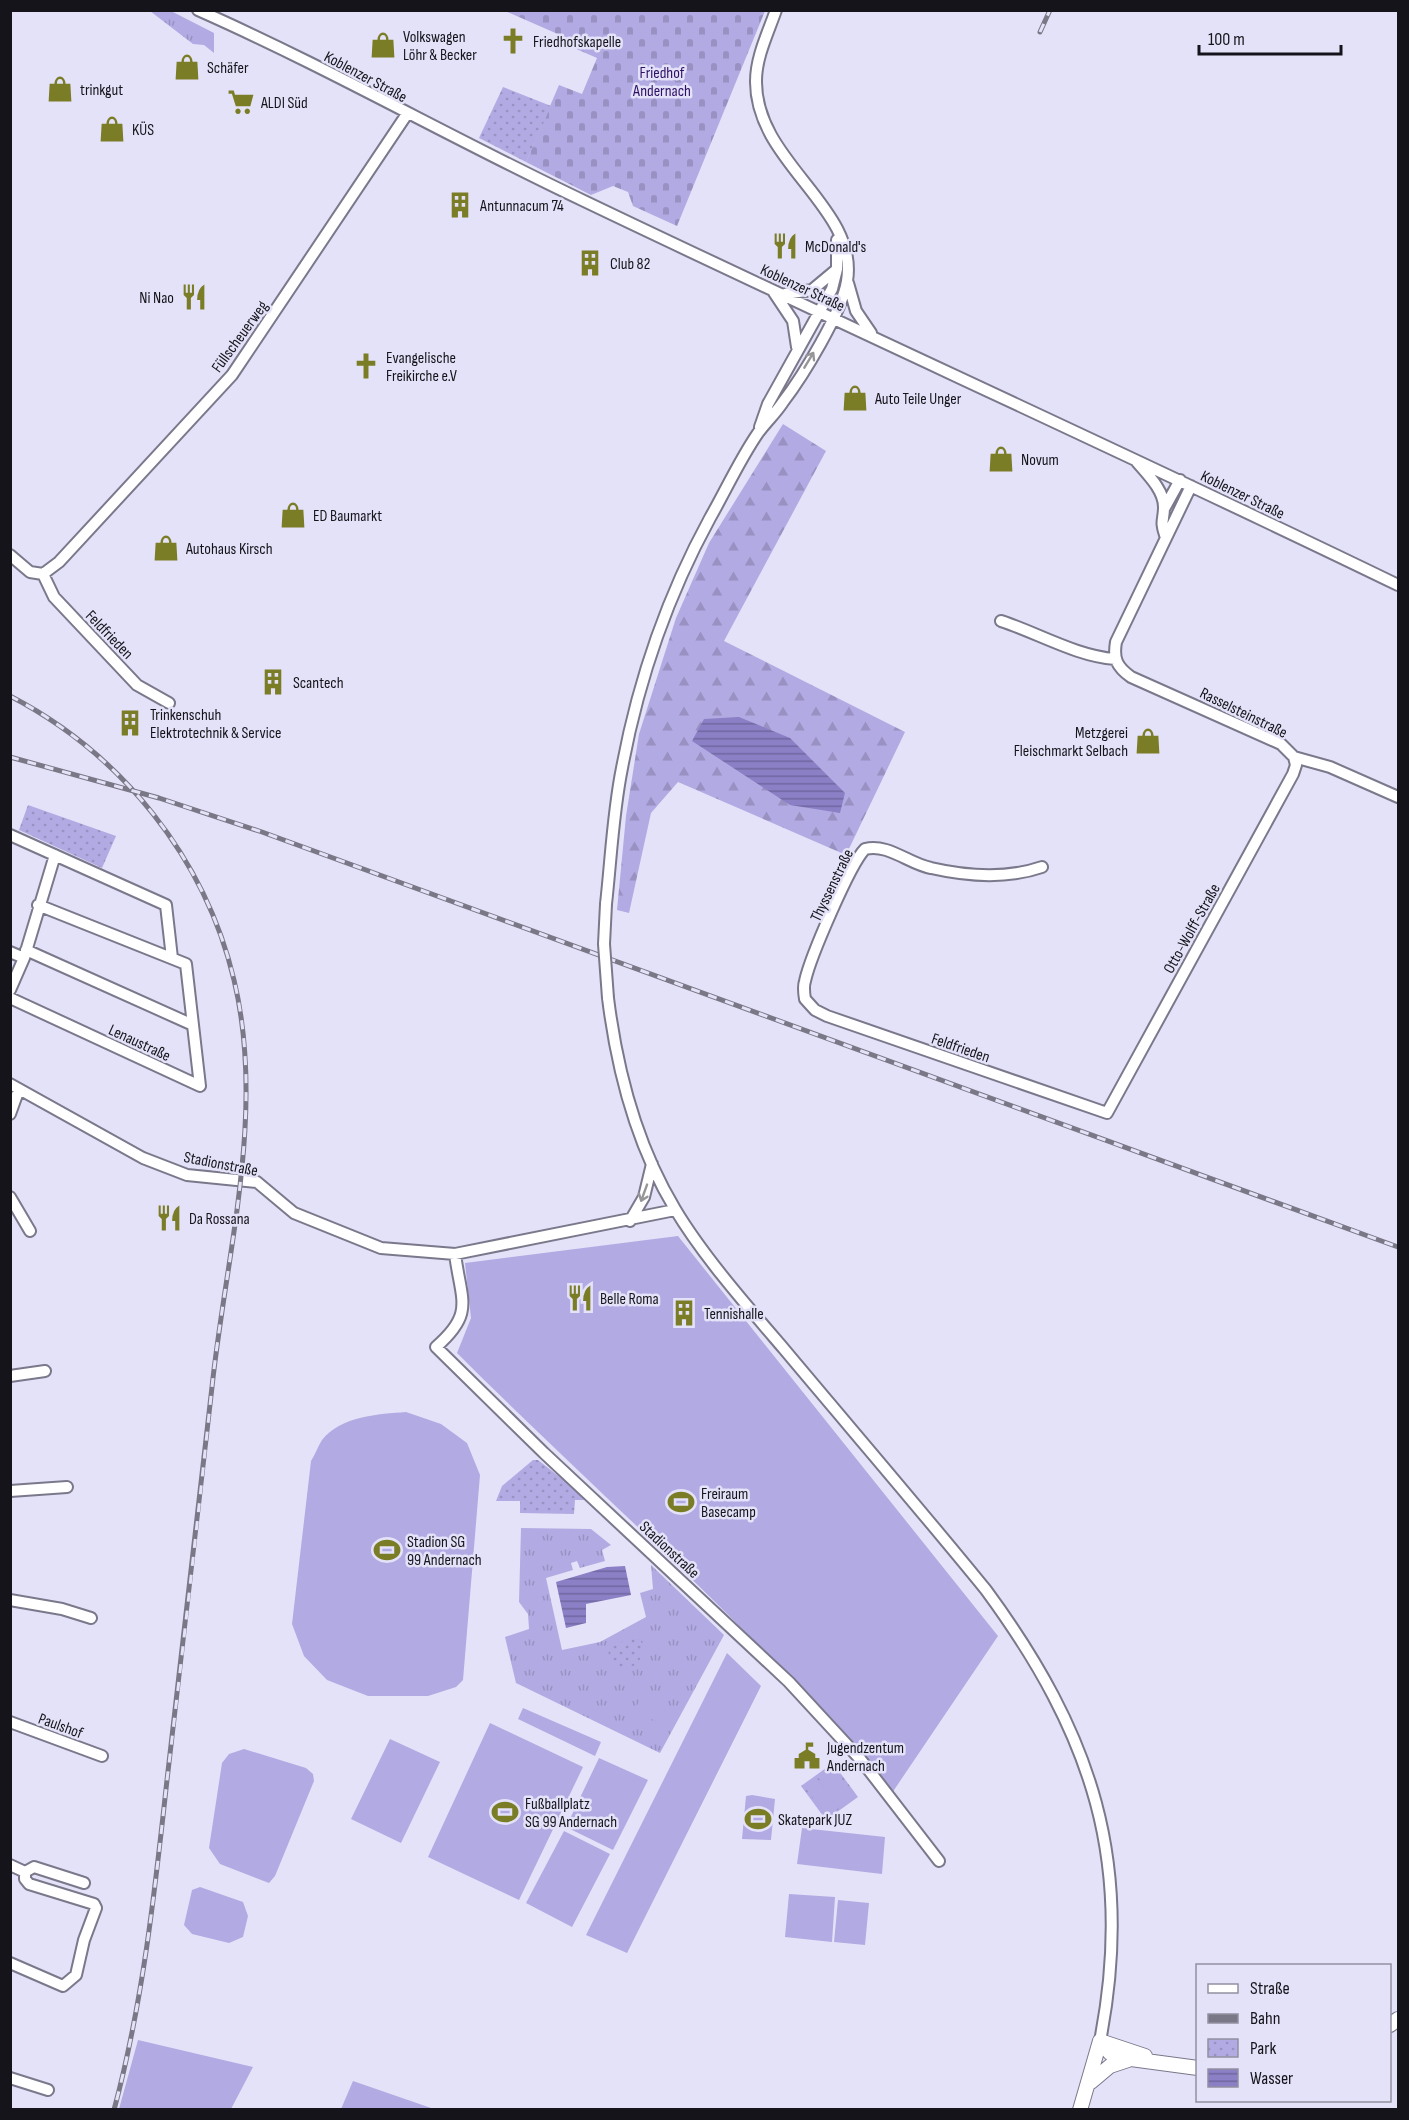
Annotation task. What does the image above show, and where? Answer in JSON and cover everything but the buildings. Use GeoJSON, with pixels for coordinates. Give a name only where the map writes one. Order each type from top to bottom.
{"type":"FeatureCollection","features":[{"type":"Feature","properties":{"kind":"main road"},"geometry":{"type":"LineString","coordinates":[[1100,2041],[1110,2053],[1128,2060],[1158,2061],[1196,2068]]}},
{"type":"Feature","properties":{"kind":"main road"},"geometry":{"type":"LineString","coordinates":[[1100,2041],[1158,2061]]}},
{"type":"Feature","properties":{"kind":"main road"},"geometry":{"type":"LineString","coordinates":[[1080,2109],[1100,2041]]}},
{"type":"Feature","properties":{"kind":"main road"},"geometry":{"type":"LineString","coordinates":[[1088,2086],[1110,2066],[1128,2060]]}},
{"type":"Feature","properties":{"kind":"street","name":"Koblenzer Straße"},"geometry":{"type":"LineString","coordinates":[[198,10],[294,55],[406,114],[582,200],[1180,480],[1398,585]]}},
{"type":"Feature","properties":{"kind":"street"},"geometry":{"type":"LineString","coordinates":[[776,10],[757,72],[760,113],[776,146],[830,214],[846,258],[847,282],[856,311],[873,336]]}},
{"type":"Feature","properties":{"kind":"street","name":"Füllscheuerweg"},"geometry":{"type":"LineString","coordinates":[[43,574],[59,562],[99,521],[143,469],[232,375],[406,114]]}},
{"type":"Feature","properties":{"kind":"street"},"geometry":{"type":"LineString","coordinates":[[758,433],[768,404],[832,289],[836,270],[837,231]]}},
{"type":"Feature","properties":{"kind":"street"},"geometry":{"type":"LineString","coordinates":[[783,294],[813,290],[836,270]]}},
{"type":"Feature","properties":{"kind":"street"},"geometry":{"type":"LineString","coordinates":[[847,282],[833,317],[784,401],[758,433],[708,521],[679,581],[648,667],[622,768],[606,904],[604,944],[608,998],[618,1062],[652,1164],[675,1210],[740,1296],[986,1590],[1023,1641],[1061,1708],[1090,1781],[1108,1864],[1112,1911],[1111,1963],[1100,2041]]}},
{"type":"Feature","properties":{"kind":"street"},"geometry":{"type":"LineString","coordinates":[[771,289],[793,321],[797,349]]}},
{"type":"Feature","properties":{"kind":"street"},"geometry":{"type":"LineString","coordinates":[[1135,459],[1159,490],[1164,509]]}},
{"type":"Feature","properties":{"kind":"street"},"geometry":{"type":"LineString","coordinates":[[1165,536],[1160,520],[1180,480]]}},
{"type":"Feature","properties":{"kind":"street"},"geometry":{"type":"LineString","coordinates":[[1001,621],[1034,631],[1096,658],[1115,659],[1116,642],[1191,486]]}},
{"type":"Feature","properties":{"kind":"street"},"geometry":{"type":"LineString","coordinates":[[10,555],[30,572],[43,574]]}},
{"type":"Feature","properties":{"kind":"street","name":"Feldfrieden"},"geometry":{"type":"LineString","coordinates":[[43,574],[54,597],[137,685],[169,703]]}},
{"type":"Feature","properties":{"kind":"street","name":"Rasselsteinstraße"},"geometry":{"type":"LineString","coordinates":[[1115,659],[1121,670],[1131,677],[1281,744],[1294,757],[1330,767],[1398,797]]}},
{"type":"Feature","properties":{"kind":"street","name":"Otto-Wolff-Straße"},"geometry":{"type":"LineString","coordinates":[[1107,1113],[1293,774],[1296,765],[1294,757]]}},
{"type":"Feature","properties":{"kind":"street"},"geometry":{"type":"LineString","coordinates":[[10,835],[166,905],[172,958],[38,905]]}},
{"type":"Feature","properties":{"kind":"street","name":"Thyssenstraße"},"geometry":{"type":"LineString","coordinates":[[808,1004],[804,991],[805,980],[847,879],[858,856],[865,849],[883,848],[931,868],[959,872],[1020,875],[1042,867]]}},
{"type":"Feature","properties":{"kind":"street"},"geometry":{"type":"LineString","coordinates":[[10,990],[25,954],[55,855]]}},
{"type":"Feature","properties":{"kind":"street"},"geometry":{"type":"LineString","coordinates":[[10,952],[25,954],[193,1025]]}},
{"type":"Feature","properties":{"kind":"street","name":"Lenaustraße"},"geometry":{"type":"LineString","coordinates":[[10,998],[201,1086],[186,964],[172,958]]}},
{"type":"Feature","properties":{"kind":"street","name":"Feldfrieden"},"geometry":{"type":"LineString","coordinates":[[808,1004],[815,1010],[867,1031],[1107,1113]]}},
{"type":"Feature","properties":{"kind":"street","name":"Stadionstraße"},"geometry":{"type":"LineString","coordinates":[[10,1114],[15,1087],[143,1158],[187,1174],[257,1182],[294,1213],[381,1248],[455,1254],[630,1221],[675,1210]]}},
{"type":"Feature","properties":{"kind":"street"},"geometry":{"type":"LineString","coordinates":[[630,1221],[644,1197],[652,1164]]}},
{"type":"Feature","properties":{"kind":"street"},"geometry":{"type":"LineString","coordinates":[[10,1197],[30,1231]]}},
{"type":"Feature","properties":{"kind":"street","name":"Stadionstraße"},"geometry":{"type":"LineString","coordinates":[[455,1254],[463,1313],[456,1329],[436,1347],[544,1454],[789,1682],[861,1760],[939,1861]]}},
{"type":"Feature","properties":{"kind":"street"},"geometry":{"type":"LineString","coordinates":[[10,1376],[45,1371]]}},
{"type":"Feature","properties":{"kind":"street"},"geometry":{"type":"LineString","coordinates":[[10,1491],[67,1487]]}},
{"type":"Feature","properties":{"kind":"street"},"geometry":{"type":"LineString","coordinates":[[10,1600],[62,1609],[91,1618]]}},
{"type":"Feature","properties":{"kind":"street","name":"Paulshof"},"geometry":{"type":"LineString","coordinates":[[10,1722],[102,1756]]}},
{"type":"Feature","properties":{"kind":"street"},"geometry":{"type":"LineString","coordinates":[[10,1865],[26,1872]]}},
{"type":"Feature","properties":{"kind":"street"},"geometry":{"type":"LineString","coordinates":[[10,1963],[63,1986],[76,1975],[84,1940],[96,1906],[29,1884],[25,1879],[26,1872],[34,1867],[84,1883]]}},
{"type":"Feature","properties":{"kind":"street"},"geometry":{"type":"LineString","coordinates":[[10,2078],[48,2090]]}},
{"type":"Feature","properties":{"kind":"green space"},"geometry":{"type":"Polygon","coordinates":[[[150,11],[171,11],[214,33],[214,53],[204,45],[193,44],[150,11]]]}},
{"type":"Feature","properties":{"kind":"green space","name":"Friedhof Andernach"},"geometry":{"type":"Polygon","coordinates":[[[505,11],[765,11],[677,226],[633,206],[628,192],[613,186],[591,195],[526,162],[559,85],[582,94],[597,58],[574,48],[576,42],[505,11]]]}},
{"type":"Feature","properties":{"kind":"green space"},"geometry":{"type":"Polygon","coordinates":[[[503,87],[551,106],[526,162],[479,138],[503,87]]]}},
{"type":"Feature","properties":{"kind":"green space"},"geometry":{"type":"Polygon","coordinates":[[[783,424],[826,451],[724,641],[905,732],[846,855],[678,782],[651,813],[629,913],[617,910],[626,816],[639,734],[676,618],[709,543],[783,424]]]}},
{"type":"Feature","properties":{"kind":"green space"},"geometry":{"type":"Polygon","coordinates":[[[28,805],[116,836],[102,868],[19,830],[28,805]]]}},
{"type":"Feature","properties":{"kind":"green space"},"geometry":{"type":"Polygon","coordinates":[[[678,1236],[998,1636],[892,1793],[842,1734],[735,1622],[457,1353],[471,1318],[465,1263],[678,1236]]]}},
{"type":"Feature","properties":{"kind":"green space","name":"Stadion SG 99 Andernach"},"geometry":{"type":"Polygon","coordinates":[[[406,1412],[441,1424],[467,1443],[480,1475],[463,1680],[456,1687],[428,1696],[368,1696],[327,1680],[304,1656],[292,1624],[311,1461],[322,1440],[339,1426],[361,1418],[406,1412]]]}},
{"type":"Feature","properties":{"kind":"green space"},"geometry":{"type":"Polygon","coordinates":[[[533,1460],[538,1460],[589,1500],[575,1500],[574,1514],[520,1513],[520,1501],[496,1501],[502,1486],[533,1460]]]}},
{"type":"Feature","properties":{"kind":"green space"},"geometry":{"type":"Polygon","coordinates":[[[521,1528],[591,1529],[611,1545],[602,1550],[605,1561],[580,1568],[577,1561],[571,1563],[573,1570],[546,1578],[562,1650],[600,1642],[646,1617],[640,1593],[653,1589],[651,1565],[724,1635],[660,1753],[516,1683],[505,1637],[529,1629],[528,1614],[519,1602],[521,1528]]]}},
{"type":"Feature","properties":{"kind":"green space"},"geometry":{"type":"Polygon","coordinates":[[[633,1635],[644,1645],[639,1661],[627,1668],[615,1668],[608,1650],[633,1635]]]}},
{"type":"Feature","properties":{"kind":"green space"},"geometry":{"type":"Polygon","coordinates":[[[727,1653],[761,1686],[627,1953],[586,1935],[727,1653]]]}},
{"type":"Feature","properties":{"kind":"green space"},"geometry":{"type":"Polygon","coordinates":[[[641,1698],[666,1710],[660,1723],[634,1711],[641,1698]]]}},
{"type":"Feature","properties":{"kind":"green space"},"geometry":{"type":"Polygon","coordinates":[[[523,1708],[601,1742],[595,1756],[518,1719],[523,1708]]]}},
{"type":"Feature","properties":{"kind":"green space","name":"Fußballplatz SG 99 Andernach"},"geometry":{"type":"Polygon","coordinates":[[[490,1723],[583,1767],[519,1900],[428,1857],[490,1723]]]}},
{"type":"Feature","properties":{"kind":"green space"},"geometry":{"type":"Polygon","coordinates":[[[390,1739],[440,1762],[401,1843],[351,1819],[390,1739]]]}},
{"type":"Feature","properties":{"kind":"green space"},"geometry":{"type":"Polygon","coordinates":[[[244,1749],[306,1768],[313,1774],[314,1781],[275,1876],[269,1883],[220,1864],[209,1848],[222,1763],[229,1754],[244,1749]]]}},
{"type":"Feature","properties":{"kind":"green space"},"geometry":{"type":"Polygon","coordinates":[[[599,1758],[648,1780],[613,1850],[566,1827],[599,1758]]]}},
{"type":"Feature","properties":{"kind":"green space"},"geometry":{"type":"Polygon","coordinates":[[[833,1763],[858,1797],[826,1820],[801,1786],[833,1763]]]}},
{"type":"Feature","properties":{"kind":"green space"},"geometry":{"type":"Polygon","coordinates":[[[832,1765],[855,1797],[840,1808],[817,1776],[832,1765]]]}},
{"type":"Feature","properties":{"kind":"green space"},"geometry":{"type":"Polygon","coordinates":[[[815,1777],[838,1809],[827,1817],[804,1786],[815,1777]]]}},
{"type":"Feature","properties":{"kind":"green space","name":"Skatepark JUZ"},"geometry":{"type":"Polygon","coordinates":[[[746,1796],[775,1799],[771,1840],[742,1839],[746,1796]]]}},
{"type":"Feature","properties":{"kind":"green space"},"geometry":{"type":"Polygon","coordinates":[[[802,1828],[885,1837],[882,1874],[797,1864],[802,1828]]]}},
{"type":"Feature","properties":{"kind":"green space"},"geometry":{"type":"Polygon","coordinates":[[[564,1831],[610,1854],[572,1927],[526,1903],[564,1831]]]}},
{"type":"Feature","properties":{"kind":"green space"},"geometry":{"type":"Polygon","coordinates":[[[200,1887],[243,1902],[248,1916],[243,1937],[229,1943],[192,1934],[184,1925],[192,1890],[200,1887]]]}},
{"type":"Feature","properties":{"kind":"green space"},"geometry":{"type":"Polygon","coordinates":[[[789,1894],[835,1897],[832,1942],[785,1937],[789,1894]]]}},
{"type":"Feature","properties":{"kind":"green space"},"geometry":{"type":"Polygon","coordinates":[[[838,1900],[869,1903],[865,1945],[834,1942],[838,1900]]]}},
{"type":"Feature","properties":{"kind":"green space"},"geometry":{"type":"Polygon","coordinates":[[[138,2040],[253,2067],[231,2109],[119,2109],[138,2040]]]}},
{"type":"Feature","properties":{"kind":"green space"},"geometry":{"type":"Polygon","coordinates":[[[353,2081],[434,2109],[341,2109],[353,2081]]]}},
{"type":"Feature","properties":{"kind":"water"},"geometry":{"type":"Polygon","coordinates":[[[739,717],[790,738],[845,793],[840,813],[790,805],[692,741],[704,719],[739,717]]]}},
{"type":"Feature","properties":{"kind":"water"},"geometry":{"type":"Polygon","coordinates":[[[625,1566],[631,1595],[586,1604],[586,1623],[566,1628],[556,1582],[607,1567],[625,1566]]]}},
{"type":"Feature","properties":{"kind":"railway"},"geometry":{"type":"LineString","coordinates":[[1040,32],[1050,10]]}},
{"type":"Feature","properties":{"kind":"railway"},"geometry":{"type":"LineString","coordinates":[[10,696],[51,720],[88,748],[122,779],[153,814],[180,852],[203,892],[221,935],[234,980],[243,1030],[246,1081],[245,1132],[234,1235],[218,1337],[153,1904],[133,2028],[114,2110]]}},
{"type":"Feature","properties":{"kind":"railway"},"geometry":{"type":"LineString","coordinates":[[10,757],[159,798],[262,832],[1398,1247]]}},
{"type":"Feature","properties":{"kind":"place","name":"Friedhofskapelle"},"geometry":{"type":"Point","coordinates":[513,41]}},
{"type":"Feature","properties":{"kind":"place","name":"Volkswagen Löhr & Becker"},"geometry":{"type":"Point","coordinates":[383,45]}},
{"type":"Feature","properties":{"kind":"place","name":"Schäfer"},"geometry":{"type":"Point","coordinates":[187,67]}},
{"type":"Feature","properties":{"kind":"place","name":"trinkgut"},"geometry":{"type":"Point","coordinates":[60,89]}},
{"type":"Feature","properties":{"kind":"place","name":"ALDI Süd"},"geometry":{"type":"Point","coordinates":[241,102]}},
{"type":"Feature","properties":{"kind":"place","name":"KÜS"},"geometry":{"type":"Point","coordinates":[112,129]}},
{"type":"Feature","properties":{"kind":"place","name":"Antunnacum 74"},"geometry":{"type":"Point","coordinates":[460,205]}},
{"type":"Feature","properties":{"kind":"place","name":"McDonald's"},"geometry":{"type":"Point","coordinates":[785,246]}},
{"type":"Feature","properties":{"kind":"place","name":"Club 82"},"geometry":{"type":"Point","coordinates":[590,263]}},
{"type":"Feature","properties":{"kind":"place","name":"Ni Nao"},"geometry":{"type":"Point","coordinates":[194,297]}},
{"type":"Feature","properties":{"kind":"place","name":"Evangelische Freikirche e.V"},"geometry":{"type":"Point","coordinates":[366,366]}},
{"type":"Feature","properties":{"kind":"place","name":"Auto Teile Unger"},"geometry":{"type":"Point","coordinates":[855,398]}},
{"type":"Feature","properties":{"kind":"place","name":"Novum"},"geometry":{"type":"Point","coordinates":[1001,459]}},
{"type":"Feature","properties":{"kind":"place","name":"ED Baumarkt"},"geometry":{"type":"Point","coordinates":[293,515]}},
{"type":"Feature","properties":{"kind":"place","name":"Autohaus Kirsch"},"geometry":{"type":"Point","coordinates":[166,548]}},
{"type":"Feature","properties":{"kind":"place","name":"Scantech"},"geometry":{"type":"Point","coordinates":[273,682]}},
{"type":"Feature","properties":{"kind":"place","name":"Trinkenschuh Elektrotechnik & Service"},"geometry":{"type":"Point","coordinates":[130,723]}},
{"type":"Feature","properties":{"kind":"place","name":"Metzgerei Fleischmarkt Selbach"},"geometry":{"type":"Point","coordinates":[1148,741]}},
{"type":"Feature","properties":{"kind":"place","name":"Da Rossana"},"geometry":{"type":"Point","coordinates":[169,1218]}},
{"type":"Feature","properties":{"kind":"place","name":"Belle Roma"},"geometry":{"type":"Point","coordinates":[580,1298]}},
{"type":"Feature","properties":{"kind":"place","name":"Tennishalle"},"geometry":{"type":"Point","coordinates":[684,1313]}},
{"type":"Feature","properties":{"kind":"place","name":"Freiraum Basecamp"},"geometry":{"type":"Point","coordinates":[681,1502]}},
{"type":"Feature","properties":{"kind":"place","name":"Stadion SG 99 Andernach"},"geometry":{"type":"Point","coordinates":[387,1550]}},
{"type":"Feature","properties":{"kind":"place","name":"Jugendzentum Andernach"},"geometry":{"type":"Point","coordinates":[807,1756]}},
{"type":"Feature","properties":{"kind":"place","name":"Fußballplatz SG 99 Andernach"},"geometry":{"type":"Point","coordinates":[505,1812]}},
{"type":"Feature","properties":{"kind":"place","name":"Skatepark JUZ"},"geometry":{"type":"Point","coordinates":[758,1819]}}]}
